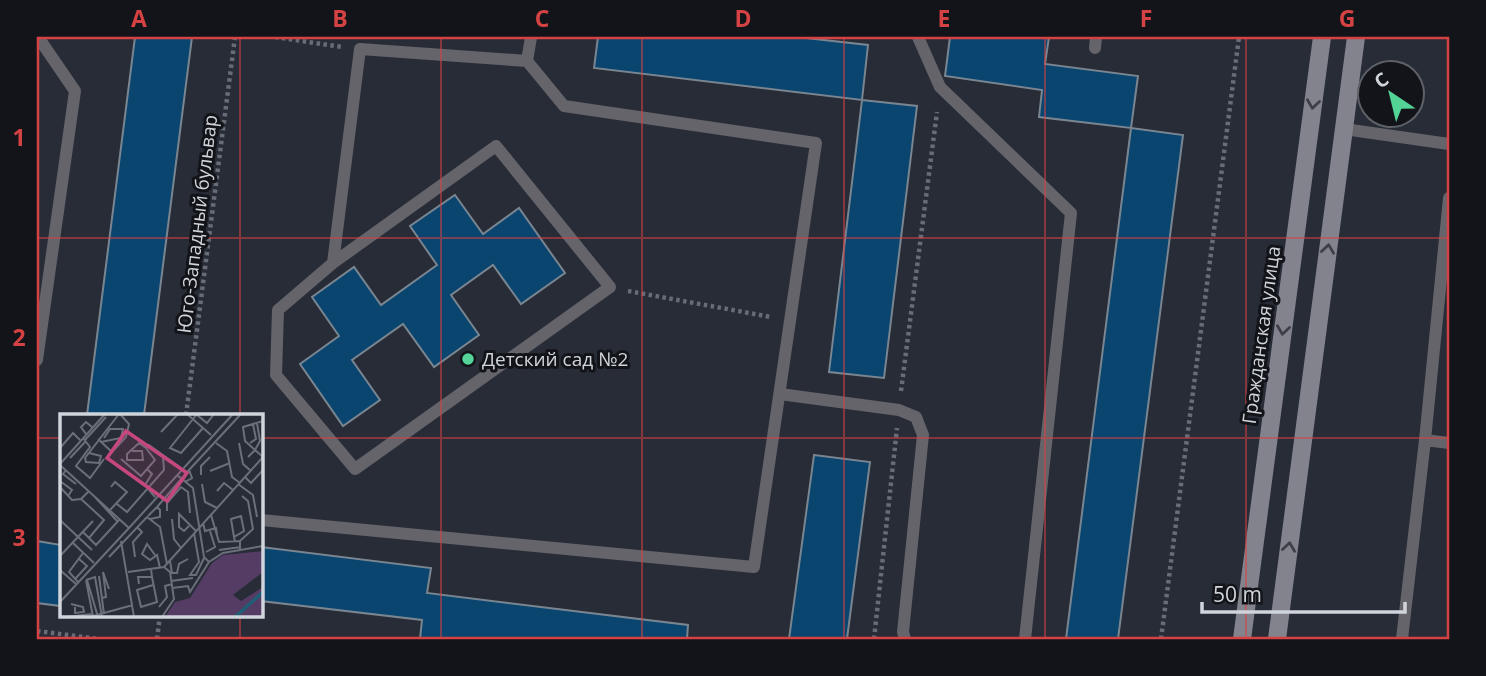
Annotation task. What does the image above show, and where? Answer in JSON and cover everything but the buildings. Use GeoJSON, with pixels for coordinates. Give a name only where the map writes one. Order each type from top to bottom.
{"type":"FeatureCollection","features":[{"type":"Feature","properties":{"kind":"main road","name":"Гражданская улица"},"geometry":{"type":"LineString","coordinates":[[1242,639],[1322,37]]}},
{"type":"Feature","properties":{"kind":"main road"},"geometry":{"type":"LineString","coordinates":[[1277,639],[1356,37]]}},
{"type":"Feature","properties":{"kind":"lane"},"geometry":{"type":"LineString","coordinates":[[37,360],[75,91],[38,37]]}},
{"type":"Feature","properties":{"kind":"lane"},"geometry":{"type":"LineString","coordinates":[[527,61],[531,37]]}},
{"type":"Feature","properties":{"kind":"lane"},"geometry":{"type":"LineString","coordinates":[[918,37],[940,87],[1071,213],[1025,639]]}},
{"type":"Feature","properties":{"kind":"lane"},"geometry":{"type":"LineString","coordinates":[[262,520],[754,567],[816,143],[564,106],[527,61],[360,49],[333,262]]}},
{"type":"Feature","properties":{"kind":"lane"},"geometry":{"type":"LineString","coordinates":[[1344,130],[1449,144]]}},
{"type":"Feature","properties":{"kind":"lane"},"geometry":{"type":"LineString","coordinates":[[496,146],[610,287],[355,469],[276,375],[278,310],[333,262],[496,146]]}},
{"type":"Feature","properties":{"kind":"lane"},"geometry":{"type":"LineString","coordinates":[[1402,639],[1449,198]]}},
{"type":"Feature","properties":{"kind":"lane"},"geometry":{"type":"LineString","coordinates":[[780,394],[899,410],[916,417],[923,435],[903,632],[905,639]]}},
{"type":"Feature","properties":{"kind":"lane"},"geometry":{"type":"LineString","coordinates":[[1425,440],[1449,443]]}},
{"type":"Feature","properties":{"kind":"path","name":"Юго-Западный бульвар"},"geometry":{"type":"LineString","coordinates":[[186,414],[235,37]]}},
{"type":"Feature","properties":{"kind":"path"},"geometry":{"type":"LineString","coordinates":[[275,37],[360,49]]}},
{"type":"Feature","properties":{"kind":"path"},"geometry":{"type":"LineString","coordinates":[[1161,639],[1239,37]]}},
{"type":"Feature","properties":{"kind":"path"},"geometry":{"type":"LineString","coordinates":[[874,639],[899,410],[940,87]]}},
{"type":"Feature","properties":{"kind":"path"},"geometry":{"type":"LineString","coordinates":[[610,287],[790,321]]}},
{"type":"Feature","properties":{"kind":"path"},"geometry":{"type":"LineString","coordinates":[[157,639],[160,616]]}},
{"type":"Feature","properties":{"kind":"path"},"geometry":{"type":"LineString","coordinates":[[37,631],[99,639]]}},
{"type":"Feature","properties":{"kind":"place","name":"Детский сад №2"},"geometry":{"type":"Point","coordinates":[468,359]}}]}
